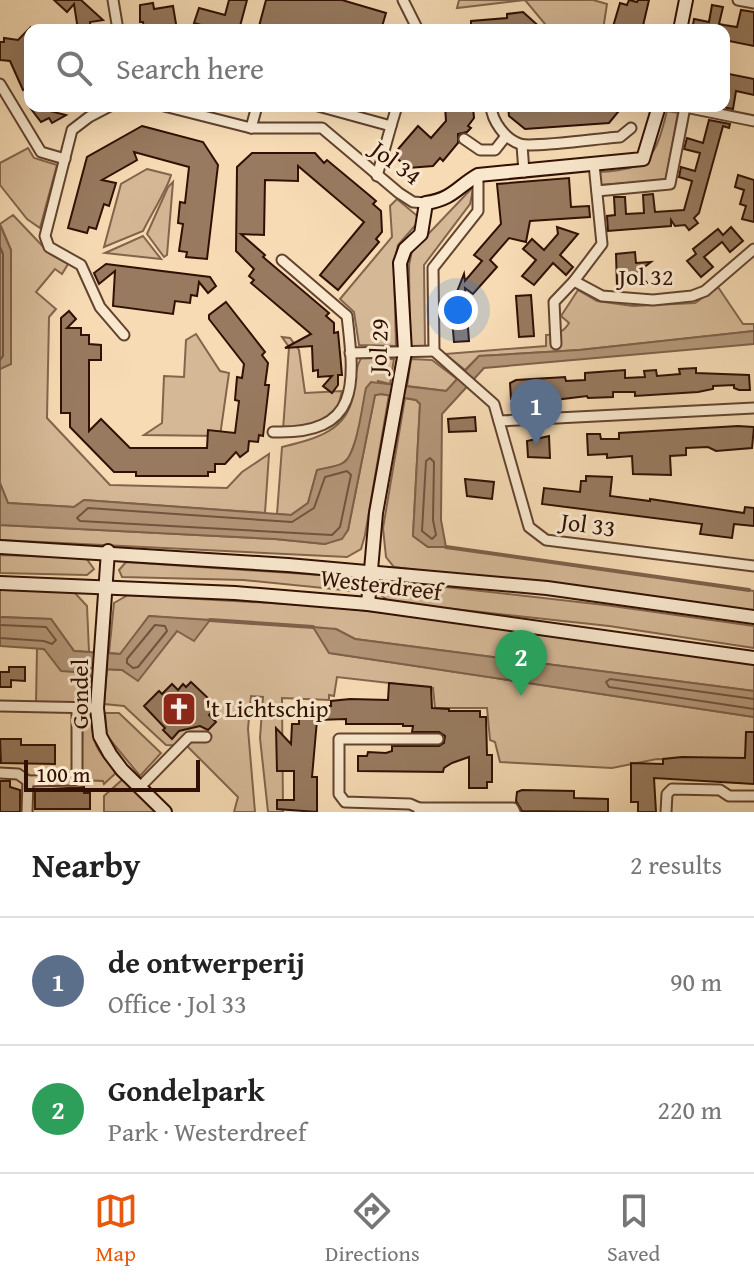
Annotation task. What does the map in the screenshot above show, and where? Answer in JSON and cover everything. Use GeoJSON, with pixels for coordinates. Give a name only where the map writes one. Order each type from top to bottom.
{"type":"FeatureCollection","features":[{"type":"Feature","properties":{"kind":"main road"},"geometry":{"type":"LineString","coordinates":[[681,24],[686,0]]}},
{"type":"Feature","properties":{"kind":"main road"},"geometry":{"type":"LineString","coordinates":[[426,203],[442,201],[456,194],[466,182],[478,175],[643,159],[657,112]]}},
{"type":"Feature","properties":{"kind":"main road","name":"Jol 29"},"geometry":{"type":"LineString","coordinates":[[368,604],[376,513],[405,352],[400,263],[405,249],[421,234],[426,203]]}},
{"type":"Feature","properties":{"kind":"main road","name":"Westerdreef"},"geometry":{"type":"LineString","coordinates":[[0,547],[108,551],[547,588],[754,617]]}},
{"type":"Feature","properties":{"kind":"main road","name":"Gondel"},"geometry":{"type":"LineString","coordinates":[[108,551],[97,708],[100,736],[110,754],[165,812]]}},
{"type":"Feature","properties":{"kind":"main road","name":"Westerdreef"},"geometry":{"type":"LineString","coordinates":[[0,583],[235,593],[368,604],[754,658]]}},
{"type":"Feature","properties":{"kind":"street"},"geometry":{"type":"LineString","coordinates":[[113,0],[117,24]]}},
{"type":"Feature","properties":{"kind":"street"},"geometry":{"type":"LineString","coordinates":[[403,0],[415,24]]}},
{"type":"Feature","properties":{"kind":"street"},"geometry":{"type":"LineString","coordinates":[[738,0],[754,3]]}},
{"type":"Feature","properties":{"kind":"street"},"geometry":{"type":"LineString","coordinates":[[0,84],[41,152],[65,159]]}},
{"type":"Feature","properties":{"kind":"street"},"geometry":{"type":"LineString","coordinates":[[99,112],[72,130],[45,236],[49,247],[81,265],[100,307],[124,335]]}},
{"type":"Feature","properties":{"kind":"street","name":"Jol 34"},"geometry":{"type":"LineString","coordinates":[[188,112],[251,128],[322,128],[377,176],[413,202],[426,203]]}},
{"type":"Feature","properties":{"kind":"street"},"geometry":{"type":"LineString","coordinates":[[251,128],[255,112]]}},
{"type":"Feature","properties":{"kind":"street"},"geometry":{"type":"LineString","coordinates":[[340,112],[391,126]]}},
{"type":"Feature","properties":{"kind":"street"},"geometry":{"type":"LineString","coordinates":[[377,176],[395,112]]}},
{"type":"Feature","properties":{"kind":"street"},"geometry":{"type":"LineString","coordinates":[[491,112],[506,136],[522,145],[620,137],[631,128]]}},
{"type":"Feature","properties":{"kind":"street"},"geometry":{"type":"LineString","coordinates":[[597,191],[670,184],[682,112]]}},
{"type":"Feature","properties":{"kind":"street"},"geometry":{"type":"LineString","coordinates":[[708,112],[754,121]]}},
{"type":"Feature","properties":{"kind":"street"},"geometry":{"type":"LineString","coordinates":[[464,139],[480,150],[495,150],[506,136]]}},
{"type":"Feature","properties":{"kind":"street"},"geometry":{"type":"LineString","coordinates":[[522,145],[524,172]]}},
{"type":"Feature","properties":{"kind":"street","name":"Jol 32"},"geometry":{"type":"LineString","coordinates":[[556,344],[554,302],[602,244],[594,164]]}},
{"type":"Feature","properties":{"kind":"street"},"geometry":{"type":"LineString","coordinates":[[350,353],[434,351],[433,268],[478,211],[478,175]]}},
{"type":"Feature","properties":{"kind":"street","name":"Jol 32"},"geometry":{"type":"LineString","coordinates":[[574,281],[602,296],[653,300],[692,296],[705,291],[754,249]]}},
{"type":"Feature","properties":{"kind":"street"},"geometry":{"type":"LineString","coordinates":[[273,432],[288,433],[323,426],[341,411],[350,396],[347,316],[282,260]]}},
{"type":"Feature","properties":{"kind":"street","name":"Jol 33"},"geometry":{"type":"LineString","coordinates":[[434,351],[494,404],[529,527],[546,540],[754,566]]}},
{"type":"Feature","properties":{"kind":"street"},"geometry":{"type":"LineString","coordinates":[[499,421],[754,408]]}},
{"type":"Feature","properties":{"kind":"street"},"geometry":{"type":"LineString","coordinates":[[0,706],[97,708]]}},
{"type":"Feature","properties":{"kind":"street"},"geometry":{"type":"LineString","coordinates":[[0,773],[18,774],[28,781],[74,780],[77,770],[77,708]]}},
{"type":"Feature","properties":{"kind":"street"},"geometry":{"type":"LineString","coordinates":[[140,787],[189,737],[206,737]]}},
{"type":"Feature","properties":{"kind":"street"},"geometry":{"type":"LineString","coordinates":[[438,739],[339,739],[339,794],[345,802],[410,804],[419,810],[514,810]]}},
{"type":"Feature","properties":{"kind":"street"},"geometry":{"type":"LineString","coordinates":[[27,812],[28,781]]}},
{"type":"Feature","properties":{"kind":"street"},"geometry":{"type":"LineString","coordinates":[[666,812],[667,794],[672,789],[720,790],[729,796],[754,796]]}},
{"type":"Feature","properties":{"kind":"shaded area"},"geometry":{"type":"Polygon","coordinates":[[[459,0],[525,0],[457,8],[459,0]]]}},
{"type":"Feature","properties":{"kind":"shaded area"},"geometry":{"type":"Polygon","coordinates":[[[525,0],[593,0],[607,4],[604,24],[545,24],[525,0]]]}},
{"type":"Feature","properties":{"kind":"shaded area"},"geometry":{"type":"Polygon","coordinates":[[[667,112],[678,113],[666,180],[600,185],[599,172],[640,164],[654,151],[667,112]]]}},
{"type":"Feature","properties":{"kind":"shaded area"},"geometry":{"type":"Polygon","coordinates":[[[28,148],[34,158],[57,165],[40,228],[27,219],[0,185],[0,163],[28,148]]]}},
{"type":"Feature","properties":{"kind":"shaded area"},"geometry":{"type":"Polygon","coordinates":[[[147,169],[171,175],[143,231],[104,247],[121,184],[147,169]]]}},
{"type":"Feature","properties":{"kind":"shaded area"},"geometry":{"type":"Polygon","coordinates":[[[173,182],[167,255],[164,257],[147,234],[173,182]]]}},
{"type":"Feature","properties":{"kind":"shaded area"},"geometry":{"type":"Polygon","coordinates":[[[474,186],[470,204],[424,265],[425,346],[410,346],[409,265],[412,251],[474,186]]]}},
{"type":"Feature","properties":{"kind":"shaded area"},"geometry":{"type":"Polygon","coordinates":[[[397,199],[421,219],[398,245],[394,264],[396,346],[359,345],[354,312],[340,299],[392,237],[390,206],[397,199]]]}},
{"type":"Feature","properties":{"kind":"shaded area"},"geometry":{"type":"Polygon","coordinates":[[[13,215],[50,254],[68,264],[62,274],[55,269],[36,292],[56,309],[49,317],[47,418],[110,485],[227,488],[242,472],[269,454],[265,513],[84,500],[74,507],[8,503],[0,483],[0,369],[11,363],[11,250],[0,224],[13,215]]]}},
{"type":"Feature","properties":{"kind":"shaded area"},"geometry":{"type":"Polygon","coordinates":[[[143,236],[161,259],[105,253],[143,236]]]}},
{"type":"Feature","properties":{"kind":"shaded area"},"geometry":{"type":"Polygon","coordinates":[[[718,287],[743,324],[754,324],[754,331],[580,350],[479,356],[465,370],[445,354],[546,346],[546,335],[565,329],[569,323],[561,316],[578,290],[597,301],[633,306],[695,303],[718,287]]]}},
{"type":"Feature","properties":{"kind":"shaded area"},"geometry":{"type":"Polygon","coordinates":[[[196,334],[220,371],[229,373],[220,436],[144,435],[162,423],[164,376],[184,377],[186,340],[196,334]]]}},
{"type":"Feature","properties":{"kind":"shaded area"},"geometry":{"type":"Polygon","coordinates":[[[282,337],[290,338],[299,350],[305,393],[342,391],[337,412],[314,425],[283,430],[289,347],[282,337]]]}},
{"type":"Feature","properties":{"kind":"shaded area"},"geometry":{"type":"Polygon","coordinates":[[[361,358],[394,359],[390,384],[378,381],[349,458],[340,465],[317,470],[308,503],[291,515],[277,514],[282,447],[317,437],[344,418],[350,408],[361,358]]]}},
{"type":"Feature","properties":{"kind":"shaded area"},"geometry":{"type":"Polygon","coordinates":[[[411,359],[432,360],[457,379],[447,391],[407,386],[411,359]]]}},
{"type":"Feature","properties":{"kind":"shaded area"},"geometry":{"type":"Polygon","coordinates":[[[375,395],[389,395],[365,535],[361,549],[347,557],[0,540],[0,525],[325,544],[348,530],[375,395]]]}},
{"type":"Feature","properties":{"kind":"shaded area"},"geometry":{"type":"Polygon","coordinates":[[[405,398],[420,404],[413,536],[428,547],[446,547],[754,591],[754,613],[394,567],[386,557],[383,528],[405,398]]]}},
{"type":"Feature","properties":{"kind":"shaded area"},"geometry":{"type":"Polygon","coordinates":[[[0,555],[86,558],[94,569],[87,575],[0,573],[0,555]]]}},
{"type":"Feature","properties":{"kind":"shaded area"},"geometry":{"type":"Polygon","coordinates":[[[126,562],[335,576],[353,578],[355,585],[353,591],[243,580],[122,577],[119,570],[126,562]]]}},
{"type":"Feature","properties":{"kind":"shaded area"},"geometry":{"type":"Polygon","coordinates":[[[383,580],[605,605],[754,626],[754,648],[609,626],[390,602],[381,595],[383,580]]]}},
{"type":"Feature","properties":{"kind":"shaded area"},"geometry":{"type":"Polygon","coordinates":[[[0,588],[74,592],[87,606],[89,652],[74,651],[51,619],[0,617],[0,588]]]}},
{"type":"Feature","properties":{"kind":"shaded area"},"geometry":{"type":"Polygon","coordinates":[[[128,595],[324,606],[629,641],[754,661],[754,691],[355,639],[336,629],[330,653],[754,717],[754,765],[657,759],[612,768],[500,762],[495,742],[490,740],[487,708],[435,708],[433,688],[337,677],[334,696],[329,695],[329,700],[282,698],[283,812],[268,812],[260,738],[263,697],[251,696],[248,729],[255,812],[234,812],[238,797],[187,746],[166,745],[124,706],[104,704],[107,669],[122,670],[138,680],[178,630],[209,621],[149,616],[121,654],[109,653],[114,603],[128,595]]]}},
{"type":"Feature","properties":{"kind":"shaded area"},"geometry":{"type":"Polygon","coordinates":[[[37,648],[90,669],[91,704],[36,704],[37,648]]]}},
{"type":"Feature","properties":{"kind":"shaded area"},"geometry":{"type":"Polygon","coordinates":[[[83,713],[91,713],[96,746],[117,772],[104,784],[103,781],[81,780],[83,713]]]}},
{"type":"Feature","properties":{"kind":"shaded area"},"geometry":{"type":"Polygon","coordinates":[[[105,713],[119,713],[161,753],[140,776],[107,736],[105,713]]]}},
{"type":"Feature","properties":{"kind":"shaded area"},"geometry":{"type":"Polygon","coordinates":[[[123,779],[155,812],[104,812],[104,796],[123,779]]]}},
{"type":"Feature","properties":{"kind":"water"},"geometry":{"type":"Polygon","coordinates":[[[0,225],[11,250],[11,364],[0,369],[0,225]]]}},
{"type":"Feature","properties":{"kind":"water"},"geometry":{"type":"Polygon","coordinates":[[[754,331],[754,344],[484,368],[442,414],[441,520],[446,547],[428,547],[413,536],[420,404],[416,400],[381,394],[375,395],[348,530],[342,539],[325,544],[0,525],[0,483],[8,503],[74,507],[84,500],[291,515],[308,503],[317,470],[343,463],[348,458],[366,388],[371,382],[446,391],[479,356],[579,350],[754,331]]]}},
{"type":"Feature","properties":{"kind":"water"},"geometry":{"type":"Polygon","coordinates":[[[149,616],[210,620],[194,641],[177,631],[138,681],[122,670],[80,668],[74,672],[61,671],[44,649],[0,646],[0,617],[51,619],[74,651],[120,654],[149,616]]]}},
{"type":"Feature","properties":{"kind":"water"},"geometry":{"type":"Polygon","coordinates":[[[313,627],[336,629],[355,639],[754,691],[754,717],[329,653],[313,627]]]}},
{"type":"Feature","properties":{"kind":"building"},"geometry":{"type":"Polygon","coordinates":[[[54,0],[81,0],[103,20],[77,24],[74,4],[67,12],[54,0]]]}},
{"type":"Feature","properties":{"kind":"building"},"geometry":{"type":"Polygon","coordinates":[[[229,0],[247,0],[241,24],[194,23],[199,8],[225,15],[229,0]]]}},
{"type":"Feature","properties":{"kind":"building"},"geometry":{"type":"Polygon","coordinates":[[[266,0],[342,0],[386,13],[383,24],[260,24],[266,0]]]}},
{"type":"Feature","properties":{"kind":"building"},"geometry":{"type":"Polygon","coordinates":[[[629,0],[649,0],[643,24],[614,24],[620,3],[627,5],[629,0]]]}},
{"type":"Feature","properties":{"kind":"building"},"geometry":{"type":"Polygon","coordinates":[[[153,3],[154,9],[173,6],[176,24],[143,24],[140,22],[140,5],[153,3]]]}},
{"type":"Feature","properties":{"kind":"building"},"geometry":{"type":"Polygon","coordinates":[[[712,5],[723,7],[719,24],[693,24],[694,19],[709,22],[712,5]]]}},
{"type":"Feature","properties":{"kind":"building"},"geometry":{"type":"Polygon","coordinates":[[[741,10],[754,12],[754,46],[730,41],[730,26],[737,27],[741,10]]]}},
{"type":"Feature","properties":{"kind":"building"},"geometry":{"type":"Polygon","coordinates":[[[523,12],[536,24],[471,24],[471,21],[507,18],[507,14],[523,12]]]}},
{"type":"Feature","properties":{"kind":"building"},"geometry":{"type":"Polygon","coordinates":[[[24,34],[23,90],[10,61],[0,60],[0,42],[4,42],[4,38],[18,40],[24,34]]]}},
{"type":"Feature","properties":{"kind":"building"},"geometry":{"type":"Polygon","coordinates":[[[730,74],[754,79],[754,95],[736,91],[733,109],[730,108],[730,74]]]}},
{"type":"Feature","properties":{"kind":"building"},"geometry":{"type":"Polygon","coordinates":[[[33,112],[66,115],[52,123],[49,118],[41,122],[33,112]]]}},
{"type":"Feature","properties":{"kind":"building"},"geometry":{"type":"Polygon","coordinates":[[[445,112],[473,112],[474,118],[468,126],[471,128],[458,134],[458,143],[443,161],[440,158],[433,166],[408,168],[393,155],[418,126],[431,138],[446,121],[445,112]]]}},
{"type":"Feature","properties":{"kind":"building"},"geometry":{"type":"Polygon","coordinates":[[[509,112],[618,112],[609,123],[525,129],[509,116],[509,112]]]}},
{"type":"Feature","properties":{"kind":"building"},"geometry":{"type":"Polygon","coordinates":[[[709,120],[730,124],[729,128],[723,126],[699,213],[694,218],[698,223],[689,230],[685,225],[675,226],[671,220],[671,226],[608,231],[607,216],[615,215],[614,197],[625,197],[626,214],[644,213],[643,195],[653,194],[655,212],[684,210],[692,181],[679,177],[681,167],[695,171],[700,153],[684,149],[687,138],[703,143],[709,120]]]}},
{"type":"Feature","properties":{"kind":"building"},"geometry":{"type":"Polygon","coordinates":[[[142,126],[203,142],[218,165],[207,259],[186,257],[187,252],[179,251],[183,224],[178,223],[180,202],[185,203],[189,167],[134,152],[137,160],[102,180],[116,183],[109,206],[104,204],[96,229],[89,227],[87,233],[68,228],[87,157],[142,126]]]}},
{"type":"Feature","properties":{"kind":"building"},"geometry":{"type":"Polygon","coordinates":[[[252,153],[315,153],[376,201],[373,204],[381,211],[382,232],[376,239],[379,242],[338,290],[320,275],[364,222],[298,166],[298,181],[265,180],[264,235],[241,234],[265,255],[263,257],[329,313],[326,316],[334,323],[334,333],[338,332],[342,375],[338,375],[338,385],[332,393],[323,386],[332,376],[318,377],[318,370],[313,371],[312,346],[285,348],[311,334],[251,283],[254,280],[249,276],[254,269],[236,251],[237,167],[252,153]]]}},
{"type":"Feature","properties":{"kind":"building"},"geometry":{"type":"Polygon","coordinates":[[[738,175],[754,180],[754,222],[742,219],[746,206],[740,204],[744,190],[735,187],[738,175]]]}},
{"type":"Feature","properties":{"kind":"building"},"geometry":{"type":"Polygon","coordinates":[[[569,178],[571,207],[589,206],[590,217],[530,221],[526,242],[509,238],[490,260],[497,267],[473,294],[465,288],[469,341],[454,342],[451,307],[464,274],[465,281],[482,261],[474,255],[501,224],[497,184],[569,178]]]}},
{"type":"Feature","properties":{"kind":"building"},"geometry":{"type":"Polygon","coordinates":[[[557,227],[578,234],[560,255],[573,267],[566,275],[553,263],[534,285],[522,276],[536,260],[523,249],[532,239],[544,250],[558,234],[557,227]]]}},
{"type":"Feature","properties":{"kind":"building"},"geometry":{"type":"Polygon","coordinates":[[[731,227],[743,241],[730,252],[722,242],[704,257],[713,267],[701,277],[687,261],[696,254],[693,249],[718,229],[723,235],[731,227]]]}},
{"type":"Feature","properties":{"kind":"building"},"geometry":{"type":"Polygon","coordinates":[[[635,252],[636,263],[651,262],[638,272],[647,283],[617,286],[616,254],[635,252]]]}},
{"type":"Feature","properties":{"kind":"building"},"geometry":{"type":"Polygon","coordinates":[[[106,264],[210,277],[216,286],[208,293],[199,282],[197,296],[191,295],[190,303],[175,301],[173,314],[113,306],[115,271],[99,284],[94,273],[106,264]]]}},
{"type":"Feature","properties":{"kind":"building"},"geometry":{"type":"Polygon","coordinates":[[[531,295],[534,336],[519,337],[516,296],[531,295]]]}},
{"type":"Feature","properties":{"kind":"building"},"geometry":{"type":"Polygon","coordinates":[[[226,302],[265,352],[262,355],[268,363],[265,385],[269,385],[263,436],[259,435],[258,442],[249,441],[248,451],[240,457],[236,452],[225,464],[215,464],[215,472],[208,472],[208,476],[136,476],[136,472],[114,472],[70,427],[70,413],[61,413],[61,318],[69,311],[76,319],[67,328],[81,328],[81,335],[89,335],[89,344],[101,345],[101,360],[89,360],[89,431],[101,419],[130,448],[207,448],[208,430],[235,433],[239,401],[235,400],[237,377],[242,378],[244,364],[209,319],[209,315],[226,302]]]}},
{"type":"Feature","properties":{"kind":"building"},"geometry":{"type":"Polygon","coordinates":[[[696,368],[696,373],[749,375],[750,390],[739,390],[734,385],[713,386],[713,389],[698,392],[635,396],[635,392],[613,392],[613,397],[554,400],[554,396],[520,402],[520,398],[511,399],[510,383],[516,380],[565,377],[566,381],[585,380],[585,373],[625,370],[625,378],[645,377],[644,371],[656,370],[657,376],[680,374],[679,369],[696,368]]]}},
{"type":"Feature","properties":{"kind":"building"},"geometry":{"type":"Polygon","coordinates":[[[475,417],[476,431],[449,432],[448,419],[475,417]]]}},
{"type":"Feature","properties":{"kind":"building"},"geometry":{"type":"Polygon","coordinates":[[[754,427],[752,448],[716,451],[708,447],[686,448],[686,455],[670,456],[671,475],[633,474],[632,456],[607,458],[607,454],[588,455],[587,434],[600,434],[601,439],[619,439],[619,433],[754,427]]]}},
{"type":"Feature","properties":{"kind":"building"},"geometry":{"type":"Polygon","coordinates":[[[549,436],[550,458],[528,457],[527,441],[549,436]]]}},
{"type":"Feature","properties":{"kind":"building"},"geometry":{"type":"Polygon","coordinates":[[[586,476],[612,477],[610,496],[744,513],[745,507],[754,508],[754,526],[734,524],[732,538],[700,534],[702,524],[542,504],[544,488],[580,492],[581,481],[586,481],[586,476]]]}},
{"type":"Feature","properties":{"kind":"building"},"geometry":{"type":"Polygon","coordinates":[[[465,479],[494,482],[492,499],[467,496],[465,479]]]}},
{"type":"Feature","properties":{"kind":"building"},"geometry":{"type":"Polygon","coordinates":[[[9,667],[25,667],[25,681],[11,680],[11,687],[0,687],[0,672],[9,672],[9,667]]]}},
{"type":"Feature","properties":{"kind":"building","name":"'t Lichtschip"},"geometry":{"type":"Polygon","coordinates":[[[191,682],[210,700],[206,704],[213,711],[209,715],[216,722],[208,730],[200,726],[179,731],[172,739],[144,706],[159,691],[162,694],[172,684],[178,690],[183,684],[186,687],[191,682]]]}},
{"type":"Feature","properties":{"kind":"building"},"geometry":{"type":"Polygon","coordinates":[[[389,683],[431,687],[432,708],[480,711],[480,717],[486,717],[487,755],[492,755],[492,782],[487,782],[487,788],[469,788],[469,757],[452,763],[443,772],[358,771],[358,756],[367,756],[368,752],[386,753],[392,751],[392,746],[439,746],[444,743],[445,736],[439,732],[412,732],[413,726],[403,724],[346,724],[346,719],[317,720],[312,777],[317,777],[317,812],[277,809],[277,800],[294,800],[294,771],[277,771],[276,728],[291,744],[292,724],[299,724],[299,706],[331,706],[331,701],[350,699],[388,700],[389,683]]]}},
{"type":"Feature","properties":{"kind":"building"},"geometry":{"type":"Polygon","coordinates":[[[746,732],[754,732],[754,784],[654,778],[656,812],[638,812],[638,802],[631,802],[631,763],[663,764],[663,759],[682,757],[745,758],[746,732]]]}},
{"type":"Feature","properties":{"kind":"building"},"geometry":{"type":"Polygon","coordinates":[[[0,739],[21,739],[21,745],[55,745],[55,764],[1,763],[0,739]]]}},
{"type":"Feature","properties":{"kind":"building"},"geometry":{"type":"Polygon","coordinates":[[[0,781],[10,781],[10,787],[20,790],[20,812],[0,812],[0,781]]]}},
{"type":"Feature","properties":{"kind":"building"},"geometry":{"type":"Polygon","coordinates":[[[84,787],[84,793],[90,793],[90,809],[35,809],[35,790],[84,787]]]}},
{"type":"Feature","properties":{"kind":"building"},"geometry":{"type":"Polygon","coordinates":[[[574,791],[574,798],[608,799],[608,812],[522,811],[516,801],[517,792],[574,791]]]}},
{"type":"Feature","properties":{"kind":"waterway"},"geometry":{"type":"LineString","coordinates":[[446,547],[749,590]]}},
{"type":"Feature","properties":{"kind":"waterway"},"geometry":{"type":"LineString","coordinates":[[210,620],[313,627]]}},
{"type":"Feature","properties":{"kind":"place","name":"de ontwerperij"},"geometry":{"type":"Point","coordinates":[536,445]}},
{"type":"Feature","properties":{"kind":"place","name":"Gondelpark"},"geometry":{"type":"Point","coordinates":[521,696]}},
{"type":"Feature","properties":{"kind":"place","name":"'t Lichtschip"},"geometry":{"type":"Point","coordinates":[179,709]}}]}
